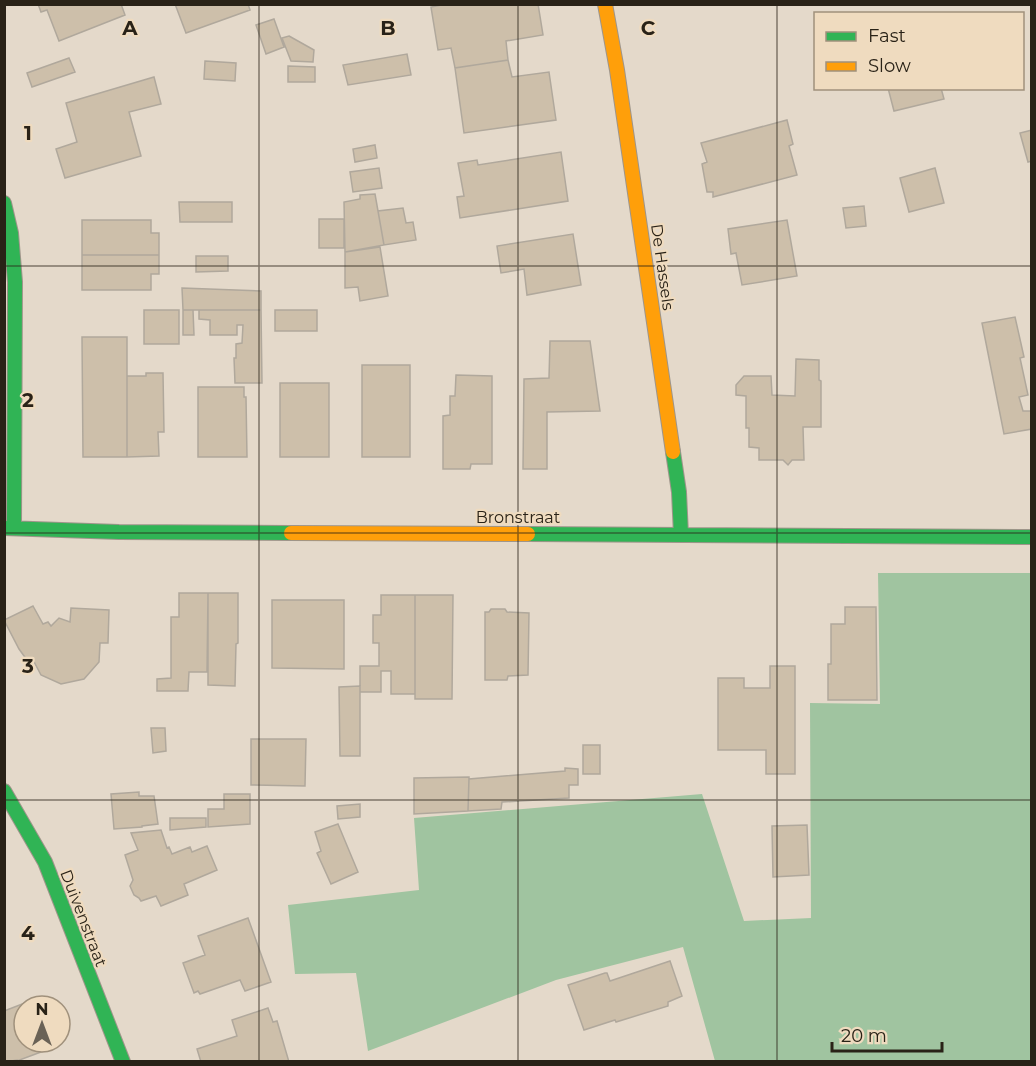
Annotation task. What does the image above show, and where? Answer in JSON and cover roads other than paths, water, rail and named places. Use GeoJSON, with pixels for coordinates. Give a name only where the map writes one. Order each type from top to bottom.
{"type":"FeatureCollection","features":[{"type":"Feature","properties":{"kind":"street","name":"De Hassels"},"geometry":{"type":"LineString","coordinates":[[605,4],[617,70],[680,492],[681,534]]}},
{"type":"Feature","properties":{"kind":"street"},"geometry":{"type":"LineString","coordinates":[[4,203],[11,232],[15,282],[9,528]]}},
{"type":"Feature","properties":{"kind":"street","name":"Bronstraat"},"geometry":{"type":"LineString","coordinates":[[9,528],[130,532],[1032,537]]}},
{"type":"Feature","properties":{"kind":"street","name":"Duivenstraat"},"geometry":{"type":"LineString","coordinates":[[4,791],[45,862],[123,1062]]}}]}
